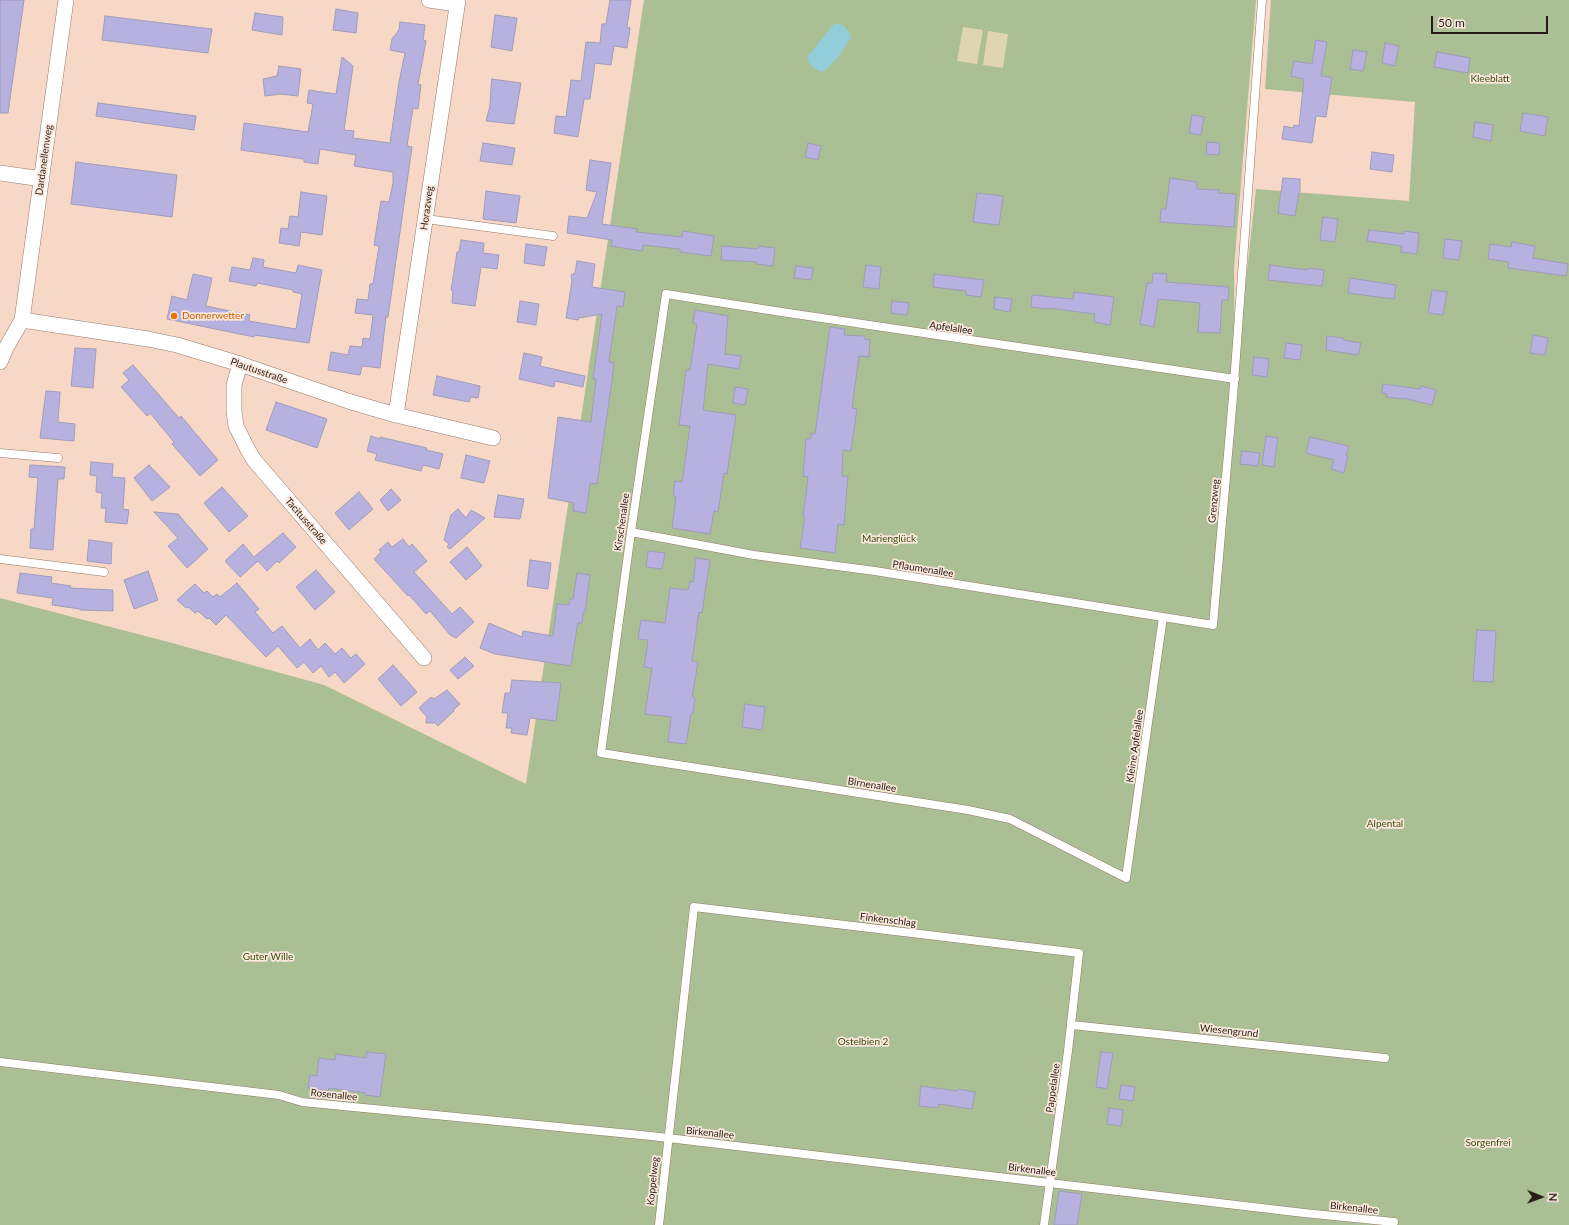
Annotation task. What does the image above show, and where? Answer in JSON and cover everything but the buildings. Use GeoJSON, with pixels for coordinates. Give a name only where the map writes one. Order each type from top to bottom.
{"type":"FeatureCollection","features":[{"type":"Feature","properties":{"kind":"street","name":"Dardanellenweg"},"geometry":{"type":"LineString","coordinates":[[22,320],[66,0]]}},
{"type":"Feature","properties":{"kind":"street"},"geometry":{"type":"LineString","coordinates":[[429,0],[458,2]]}},
{"type":"Feature","properties":{"kind":"street","name":"Horazweg"},"geometry":{"type":"LineString","coordinates":[[396,415],[458,2]]}},
{"type":"Feature","properties":{"kind":"street"},"geometry":{"type":"LineString","coordinates":[[0,173],[42,178]]}},
{"type":"Feature","properties":{"kind":"street"},"geometry":{"type":"LineString","coordinates":[[0,362],[22,320]]}},
{"type":"Feature","properties":{"kind":"street","name":"Plautusstraße"},"geometry":{"type":"LineString","coordinates":[[22,320],[162,341],[240,364],[351,402],[396,415],[493,438]]}},
{"type":"Feature","properties":{"kind":"street","name":"Tacitusstraße"},"geometry":{"type":"LineString","coordinates":[[240,364],[234,385],[234,411],[236,426],[251,455],[424,658]]}},
{"type":"Feature","properties":{"kind":"lane","name":"Grenzweg"},"geometry":{"type":"LineString","coordinates":[[1213,625],[1234,379],[1262,0]]}},
{"type":"Feature","properties":{"kind":"lane"},"geometry":{"type":"LineString","coordinates":[[426,219],[553,236]]}},
{"type":"Feature","properties":{"kind":"lane","name":"Apfelallee"},"geometry":{"type":"LineString","coordinates":[[666,294],[1234,379]]}},
{"type":"Feature","properties":{"kind":"lane","name":"Kirschenallee"},"geometry":{"type":"LineString","coordinates":[[601,753],[631,532],[666,294]]}},
{"type":"Feature","properties":{"kind":"lane"},"geometry":{"type":"LineString","coordinates":[[0,453],[58,458]]}},
{"type":"Feature","properties":{"kind":"lane","name":"Pflaumenallee"},"geometry":{"type":"LineString","coordinates":[[631,532],[754,555],[875,571],[1213,625]]}},
{"type":"Feature","properties":{"kind":"lane"},"geometry":{"type":"LineString","coordinates":[[0,559],[104,572]]}},
{"type":"Feature","properties":{"kind":"lane","name":"Kleine Apfelallee"},"geometry":{"type":"LineString","coordinates":[[1126,878],[1163,617]]}},
{"type":"Feature","properties":{"kind":"lane","name":"Birnenallee"},"geometry":{"type":"LineString","coordinates":[[601,753],[929,804],[1010,819],[1126,878]]}},
{"type":"Feature","properties":{"kind":"lane","name":"Finkenschlag"},"geometry":{"type":"LineString","coordinates":[[694,907],[1079,953]]}},
{"type":"Feature","properties":{"kind":"lane","name":"Koppelweg"},"geometry":{"type":"LineString","coordinates":[[659,1225],[694,907]]}},
{"type":"Feature","properties":{"kind":"lane","name":"Pappelallee"},"geometry":{"type":"LineString","coordinates":[[1044,1225],[1072,1025],[1079,953]]}},
{"type":"Feature","properties":{"kind":"lane","name":"Wiesengrund"},"geometry":{"type":"LineString","coordinates":[[1072,1025],[1385,1058]]}},
{"type":"Feature","properties":{"kind":"lane","name":"Rosenallee"},"geometry":{"type":"LineString","coordinates":[[0,1062],[279,1095],[302,1102],[668,1138]]}},
{"type":"Feature","properties":{"kind":"lane","name":"Birkenallee"},"geometry":{"type":"LineString","coordinates":[[668,1138],[1304,1213],[1394,1222]]}},
{"type":"Feature","properties":{"kind":"green space"},"geometry":{"type":"Polygon","coordinates":[[[644,0],[1256,0],[1234,268],[1235,380],[1256,189],[1409,201],[1415,102],[1265,89],[1271,0],[1569,0],[1569,1225],[0,1225],[0,598],[324,685],[526,784],[644,0]]]}},
{"type":"Feature","properties":{"kind":"sand"},"geometry":{"type":"Polygon","coordinates":[[[963,27],[983,30],[977,64],[957,61],[963,27]]]}},
{"type":"Feature","properties":{"kind":"sand"},"geometry":{"type":"Polygon","coordinates":[[[988,31],[1008,34],[1003,68],[983,65],[988,31]]]}},
{"type":"Feature","properties":{"kind":"water"},"geometry":{"type":"Polygon","coordinates":[[[834,24],[844,26],[851,38],[838,57],[826,70],[821,72],[811,66],[808,61],[808,56],[834,24]]]}},
{"type":"Feature","properties":{"kind":"place","name":"Donnerwetter"},"geometry":{"type":"Point","coordinates":[174,316]}},
{"type":"Feature","properties":{"kind":"park label","name":"Kleeblatt"},"geometry":{"type":"Point","coordinates":[1490,79]}},
{"type":"Feature","properties":{"kind":"park label","name":"Marienglück"},"geometry":{"type":"Point","coordinates":[889,539]}},
{"type":"Feature","properties":{"kind":"park label","name":"Alpental"},"geometry":{"type":"Point","coordinates":[1385,824]}},
{"type":"Feature","properties":{"kind":"park label","name":"Guter Wille"},"geometry":{"type":"Point","coordinates":[268,957]}},
{"type":"Feature","properties":{"kind":"park label","name":"Ostelbien 2"},"geometry":{"type":"Point","coordinates":[863,1042]}},
{"type":"Feature","properties":{"kind":"park label","name":"Sorgenfrei"},"geometry":{"type":"Point","coordinates":[1488,1143]}}]}
